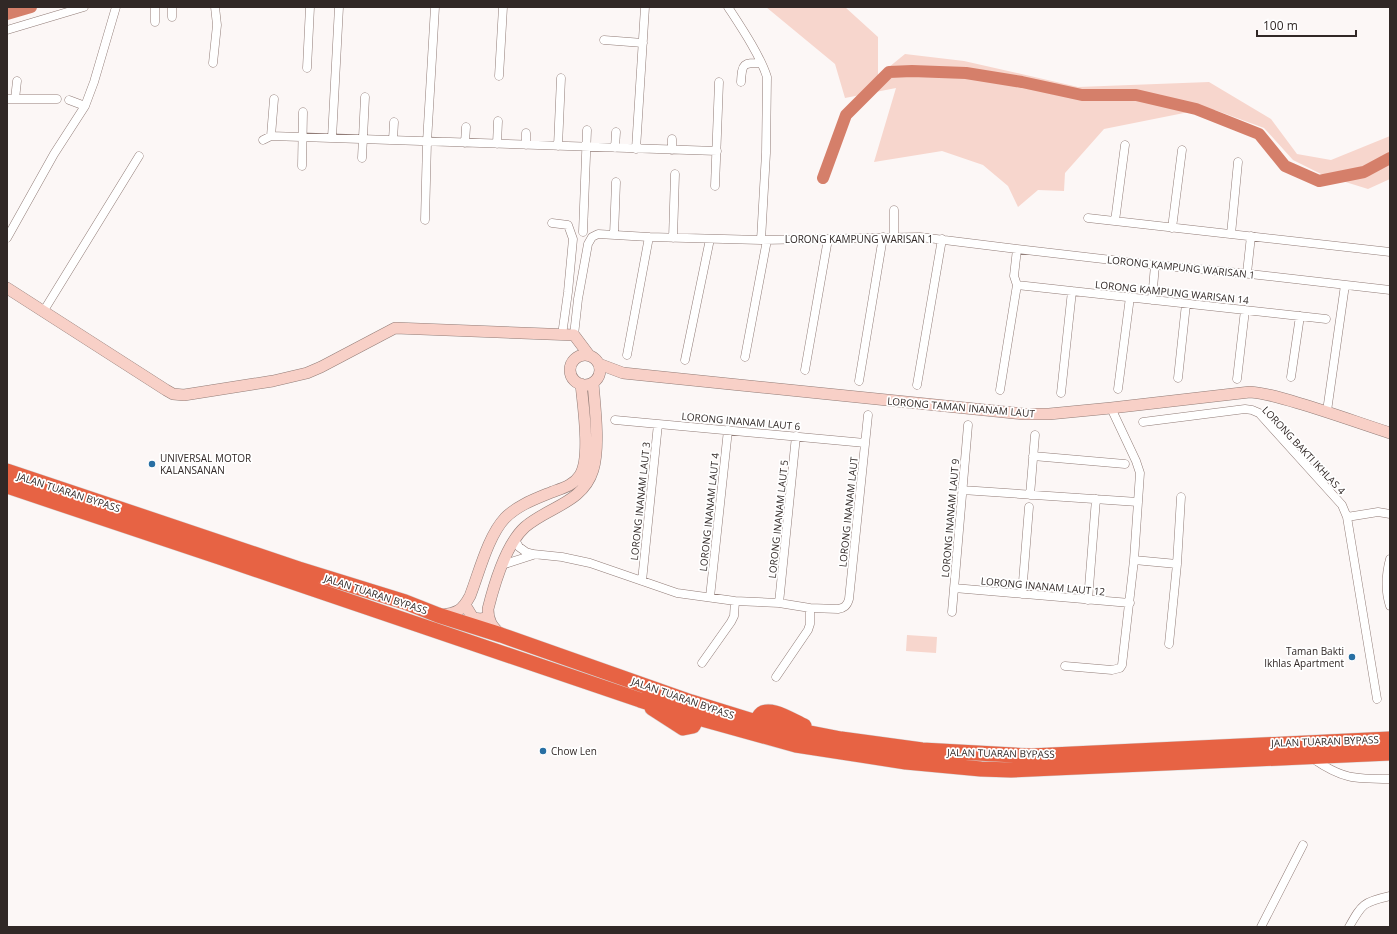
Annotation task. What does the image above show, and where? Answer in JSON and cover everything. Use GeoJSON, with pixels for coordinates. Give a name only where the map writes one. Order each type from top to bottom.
{"type":"FeatureCollection","features":[{"type":"Feature","properties":{"kind":"highway","name":"JALAN TUARAN BYPASS"},"geometry":{"type":"LineString","coordinates":[[7,471],[299,569],[405,602],[438,615],[501,635],[691,702],[759,723]]}},
{"type":"Feature","properties":{"kind":"highway","name":"JALAN TUARAN BYPASS"},"geometry":{"type":"LineString","coordinates":[[7,486],[219,556],[640,700],[683,728],[693,726],[695,718],[796,745],[906,762],[996,770],[1390,753]]}},
{"type":"Feature","properties":{"kind":"highway"},"geometry":{"type":"LineString","coordinates":[[691,702],[695,718]]}},
{"type":"Feature","properties":{"kind":"highway","name":"JALAN TUARAN BYPASS"},"geometry":{"type":"LineString","coordinates":[[796,745],[762,728],[759,723],[760,714],[768,711],[778,713],[800,724],[841,739],[922,750],[1031,756],[1390,739]]}},
{"type":"Feature","properties":{"kind":"main road"},"geometry":{"type":"LineString","coordinates":[[7,288],[166,390],[173,394],[184,395],[273,381],[306,373],[321,367],[395,328],[574,335]]}},
{"type":"Feature","properties":{"kind":"main road","name":"LORONG KAMPUNG WARISAN 1"},"geometry":{"type":"LineString","coordinates":[[574,335],[583,356]]}},
{"type":"Feature","properties":{"kind":"main road"},"geometry":{"type":"LineString","coordinates":[[438,615],[456,612],[465,605],[470,596],[493,535],[504,520],[518,508],[541,496],[569,485],[580,476],[585,460],[585,420],[591,381],[600,368],[599,364],[593,357],[583,356],[572,363],[570,372],[574,379],[591,381],[623,373]]}},
{"type":"Feature","properties":{"kind":"main road","name":"LORONG TAMAN INANAM LAUT"},"geometry":{"type":"LineString","coordinates":[[599,364],[623,373],[1019,413],[1049,414],[1250,392],[1272,395],[1327,411],[1390,433]]}},
{"type":"Feature","properties":{"kind":"main road"},"geometry":{"type":"LineString","coordinates":[[501,635],[493,627],[488,617],[491,600],[502,565],[515,540],[526,527],[579,493],[590,477],[595,462],[596,449],[596,419],[591,381]]}},
{"type":"Feature","properties":{"kind":"main road"},"geometry":{"type":"LineString","coordinates":[[465,605],[473,618],[488,617]]}},
{"type":"Feature","properties":{"kind":"street"},"geometry":{"type":"LineString","coordinates":[[7,30],[84,7]]}},
{"type":"Feature","properties":{"kind":"street"},"geometry":{"type":"LineString","coordinates":[[7,238],[54,154],[85,106],[96,77],[116,7]]}},
{"type":"Feature","properties":{"kind":"street"},"geometry":{"type":"LineString","coordinates":[[155,7],[155,22]]}},
{"type":"Feature","properties":{"kind":"street"},"geometry":{"type":"LineString","coordinates":[[172,7],[172,17]]}},
{"type":"Feature","properties":{"kind":"street"},"geometry":{"type":"LineString","coordinates":[[213,64],[217,24],[215,7]]}},
{"type":"Feature","properties":{"kind":"street"},"geometry":{"type":"LineString","coordinates":[[307,68],[310,7]]}},
{"type":"Feature","properties":{"kind":"street"},"geometry":{"type":"LineString","coordinates":[[332,138],[339,7]]}},
{"type":"Feature","properties":{"kind":"street"},"geometry":{"type":"LineString","coordinates":[[425,220],[427,142],[435,7]]}},
{"type":"Feature","properties":{"kind":"street"},"geometry":{"type":"LineString","coordinates":[[499,76],[503,7]]}},
{"type":"Feature","properties":{"kind":"street"},"geometry":{"type":"LineString","coordinates":[[636,149],[645,7]]}},
{"type":"Feature","properties":{"kind":"street"},"geometry":{"type":"LineString","coordinates":[[728,7],[766,72],[768,83],[764,240],[745,357]]}},
{"type":"Feature","properties":{"kind":"street"},"geometry":{"type":"LineString","coordinates":[[604,40],[643,43]]}},
{"type":"Feature","properties":{"kind":"street"},"geometry":{"type":"LineString","coordinates":[[741,82],[741,69],[744,64],[761,63]]}},
{"type":"Feature","properties":{"kind":"street"},"geometry":{"type":"LineString","coordinates":[[558,146],[561,78]]}},
{"type":"Feature","properties":{"kind":"street"},"geometry":{"type":"LineString","coordinates":[[17,81],[11,99],[57,99]]}},
{"type":"Feature","properties":{"kind":"street"},"geometry":{"type":"LineString","coordinates":[[715,186],[719,82]]}},
{"type":"Feature","properties":{"kind":"street"},"geometry":{"type":"LineString","coordinates":[[362,158],[365,97]]}},
{"type":"Feature","properties":{"kind":"street"},"geometry":{"type":"LineString","coordinates":[[271,136],[274,99]]}},
{"type":"Feature","properties":{"kind":"street"},"geometry":{"type":"LineString","coordinates":[[69,100],[85,106]]}},
{"type":"Feature","properties":{"kind":"street"},"geometry":{"type":"LineString","coordinates":[[302,166],[303,112]]}},
{"type":"Feature","properties":{"kind":"street"},"geometry":{"type":"LineString","coordinates":[[497,144],[498,120]]}},
{"type":"Feature","properties":{"kind":"street"},"geometry":{"type":"LineString","coordinates":[[393,140],[394,122]]}},
{"type":"Feature","properties":{"kind":"street"},"geometry":{"type":"LineString","coordinates":[[465,143],[466,127]]}},
{"type":"Feature","properties":{"kind":"street"},"geometry":{"type":"LineString","coordinates":[[583,232],[587,130]]}},
{"type":"Feature","properties":{"kind":"street"},"geometry":{"type":"LineString","coordinates":[[615,148],[616,132]]}},
{"type":"Feature","properties":{"kind":"street"},"geometry":{"type":"LineString","coordinates":[[526,134],[526,145]]}},
{"type":"Feature","properties":{"kind":"street"},"geometry":{"type":"LineString","coordinates":[[263,140],[271,136],[717,151]]}},
{"type":"Feature","properties":{"kind":"street"},"geometry":{"type":"LineString","coordinates":[[672,139],[672,150]]}},
{"type":"Feature","properties":{"kind":"street"},"geometry":{"type":"LineString","coordinates":[[1115,221],[1125,145]]}},
{"type":"Feature","properties":{"kind":"street"},"geometry":{"type":"LineString","coordinates":[[1172,228],[1182,150]]}},
{"type":"Feature","properties":{"kind":"street"},"geometry":{"type":"LineString","coordinates":[[43,312],[139,156]]}},
{"type":"Feature","properties":{"kind":"street"},"geometry":{"type":"LineString","coordinates":[[1231,234],[1238,162]]}},
{"type":"Feature","properties":{"kind":"street"},"geometry":{"type":"LineString","coordinates":[[673,238],[676,174]]}},
{"type":"Feature","properties":{"kind":"street"},"geometry":{"type":"LineString","coordinates":[[614,236],[616,182]]}},
{"type":"Feature","properties":{"kind":"street"},"geometry":{"type":"LineString","coordinates":[[894,210],[894,237]]}},
{"type":"Feature","properties":{"kind":"street"},"geometry":{"type":"LineString","coordinates":[[1088,218],[1390,252]]}},
{"type":"Feature","properties":{"kind":"street"},"geometry":{"type":"LineString","coordinates":[[552,223],[568,225],[573,239],[562,335]]}},
{"type":"Feature","properties":{"kind":"street","name":"LORONG KAMPUNG WARISAN 1"},"geometry":{"type":"LineString","coordinates":[[574,335],[582,274],[590,238],[598,234],[614,236],[764,240],[920,237],[1155,265],[1246,273],[1390,290]]}},
{"type":"Feature","properties":{"kind":"street"},"geometry":{"type":"LineString","coordinates":[[1246,273],[1251,236]]}},
{"type":"Feature","properties":{"kind":"street"},"geometry":{"type":"LineString","coordinates":[[627,355],[649,237]]}},
{"type":"Feature","properties":{"kind":"street"},"geometry":{"type":"LineString","coordinates":[[859,381],[883,237]]}},
{"type":"Feature","properties":{"kind":"street"},"geometry":{"type":"LineString","coordinates":[[685,360],[710,239]]}},
{"type":"Feature","properties":{"kind":"street"},"geometry":{"type":"LineString","coordinates":[[805,370],[828,239]]}},
{"type":"Feature","properties":{"kind":"street"},"geometry":{"type":"LineString","coordinates":[[917,385],[942,239]]}},
{"type":"Feature","properties":{"kind":"street"},"geometry":{"type":"LineString","coordinates":[[1000,390],[1017,285],[1014,276],[1017,249]]}},
{"type":"Feature","properties":{"kind":"street"},"geometry":{"type":"LineString","coordinates":[[1152,300],[1155,265]]}},
{"type":"Feature","properties":{"kind":"street","name":"LORONG KAMPUNG WARISAN 14"},"geometry":{"type":"LineString","coordinates":[[1017,285],[1326,319]]}},
{"type":"Feature","properties":{"kind":"street"},"geometry":{"type":"LineString","coordinates":[[1327,411],[1345,285]]}},
{"type":"Feature","properties":{"kind":"street"},"geometry":{"type":"LineString","coordinates":[[1061,393],[1072,291]]}},
{"type":"Feature","properties":{"kind":"street"},"geometry":{"type":"LineString","coordinates":[[1118,390],[1130,297]]}},
{"type":"Feature","properties":{"kind":"street"},"geometry":{"type":"LineString","coordinates":[[1178,378],[1186,304]]}},
{"type":"Feature","properties":{"kind":"street"},"geometry":{"type":"LineString","coordinates":[[1237,379],[1245,310]]}},
{"type":"Feature","properties":{"kind":"street"},"geometry":{"type":"LineString","coordinates":[[1291,377],[1300,316]]}},
{"type":"Feature","properties":{"kind":"street"},"geometry":{"type":"LineString","coordinates":[[1065,666],[1116,670],[1122,665],[1130,604],[1140,479],[1139,467],[1111,408]]}},
{"type":"Feature","properties":{"kind":"street","name":"LORONG BAKTI IKHLAS 4"},"geometry":{"type":"LineString","coordinates":[[1142,422],[1245,410],[1252,410],[1259,413],[1342,505],[1347,517]]}},
{"type":"Feature","properties":{"kind":"street","name":"LORONG INANAM LAUT"},"geometry":{"type":"LineString","coordinates":[[810,608],[838,610],[846,606],[849,599],[868,415]]}},
{"type":"Feature","properties":{"kind":"street","name":"LORONG INANAM LAUT 6"},"geometry":{"type":"LineString","coordinates":[[615,420],[865,443]]}},
{"type":"Feature","properties":{"kind":"street","name":"LORONG INANAM LAUT 3"},"geometry":{"type":"LineString","coordinates":[[642,580],[658,424]]}},
{"type":"Feature","properties":{"kind":"street","name":"LORONG INANAM LAUT 9"},"geometry":{"type":"LineString","coordinates":[[952,612],[968,425]]}},
{"type":"Feature","properties":{"kind":"street","name":"LORONG INANAM LAUT 4"},"geometry":{"type":"LineString","coordinates":[[710,597],[728,430]]}},
{"type":"Feature","properties":{"kind":"street","name":"LORONG INANAM LAUT 5"},"geometry":{"type":"LineString","coordinates":[[779,603],[796,436]]}},
{"type":"Feature","properties":{"kind":"street"},"geometry":{"type":"LineString","coordinates":[[1030,495],[1034,436]]}},
{"type":"Feature","properties":{"kind":"street"},"geometry":{"type":"LineString","coordinates":[[1033,456],[1125,464]]}},
{"type":"Feature","properties":{"kind":"street"},"geometry":{"type":"LineString","coordinates":[[962,490],[1138,502]]}},
{"type":"Feature","properties":{"kind":"street"},"geometry":{"type":"LineString","coordinates":[[1169,644],[1182,497]]}},
{"type":"Feature","properties":{"kind":"street"},"geometry":{"type":"LineString","coordinates":[[1088,600],[1096,499]]}},
{"type":"Feature","properties":{"kind":"street"},"geometry":{"type":"LineString","coordinates":[[1022,594],[1029,507]]}},
{"type":"Feature","properties":{"kind":"street"},"geometry":{"type":"LineString","coordinates":[[1376,699],[1347,517],[1378,512],[1390,514]]}},
{"type":"Feature","properties":{"kind":"street"},"geometry":{"type":"LineString","coordinates":[[515,540],[522,550],[533,554],[577,560],[604,567],[677,593],[735,601],[779,603],[810,608],[810,624],[808,630],[776,677]]}},
{"type":"Feature","properties":{"kind":"street"},"geometry":{"type":"LineString","coordinates":[[502,565],[533,554]]}},
{"type":"Feature","properties":{"kind":"street"},"geometry":{"type":"LineString","coordinates":[[1390,559],[1387,575],[1387,589],[1390,606]]}},
{"type":"Feature","properties":{"kind":"street"},"geometry":{"type":"LineString","coordinates":[[1134,560],[1177,564]]}},
{"type":"Feature","properties":{"kind":"street","name":"LORONG INANAM LAUT 12"},"geometry":{"type":"LineString","coordinates":[[954,588],[1130,604]]}},
{"type":"Feature","properties":{"kind":"street"},"geometry":{"type":"LineString","coordinates":[[702,663],[731,622],[734,616],[735,601]]}},
{"type":"Feature","properties":{"kind":"street"},"geometry":{"type":"LineString","coordinates":[[1310,757],[1340,775],[1352,778],[1390,779]]}},
{"type":"Feature","properties":{"kind":"street"},"geometry":{"type":"LineString","coordinates":[[1261,927],[1303,845]]}},
{"type":"Feature","properties":{"kind":"street"},"geometry":{"type":"LineString","coordinates":[[1349,927],[1359,909],[1364,904],[1372,900],[1390,896]]}},
{"type":"Feature","properties":{"kind":"shaded area"},"geometry":{"type":"Polygon","coordinates":[[[766,7],[845,7],[878,37],[878,76],[905,54],[964,61],[1078,87],[1209,82],[1271,119],[1297,154],[1331,160],[1390,136],[1390,179],[1368,189],[1323,175],[1293,160],[1264,128],[1215,110],[1189,112],[1104,129],[1065,173],[1064,191],[1038,190],[1018,207],[1008,186],[983,165],[942,151],[874,162],[896,88],[845,98],[835,64],[766,7]]]}},
{"type":"Feature","properties":{"kind":"shaded area"},"geometry":{"type":"Polygon","coordinates":[[[907,635],[937,637],[936,653],[906,651],[907,635]]]}},
{"type":"Feature","properties":{"kind":"waterway"},"geometry":{"type":"LineString","coordinates":[[7,14],[31,7]]}},
{"type":"Feature","properties":{"kind":"waterway"},"geometry":{"type":"LineString","coordinates":[[823,178],[846,115],[889,72],[912,71],[966,73],[1022,82],[1082,95],[1136,95],[1196,109],[1259,134],[1285,166],[1319,181],[1364,172],[1390,158]]}},
{"type":"Feature","properties":{"kind":"place","name":"UNIVERSAL MOTOR KALANSANAN"},"geometry":{"type":"Point","coordinates":[152,464]}},
{"type":"Feature","properties":{"kind":"place","name":"Taman Bakti Ikhlas Apartment"},"geometry":{"type":"Point","coordinates":[1352,657]}},
{"type":"Feature","properties":{"kind":"place","name":"Chow Len"},"geometry":{"type":"Point","coordinates":[543,751]}}]}
